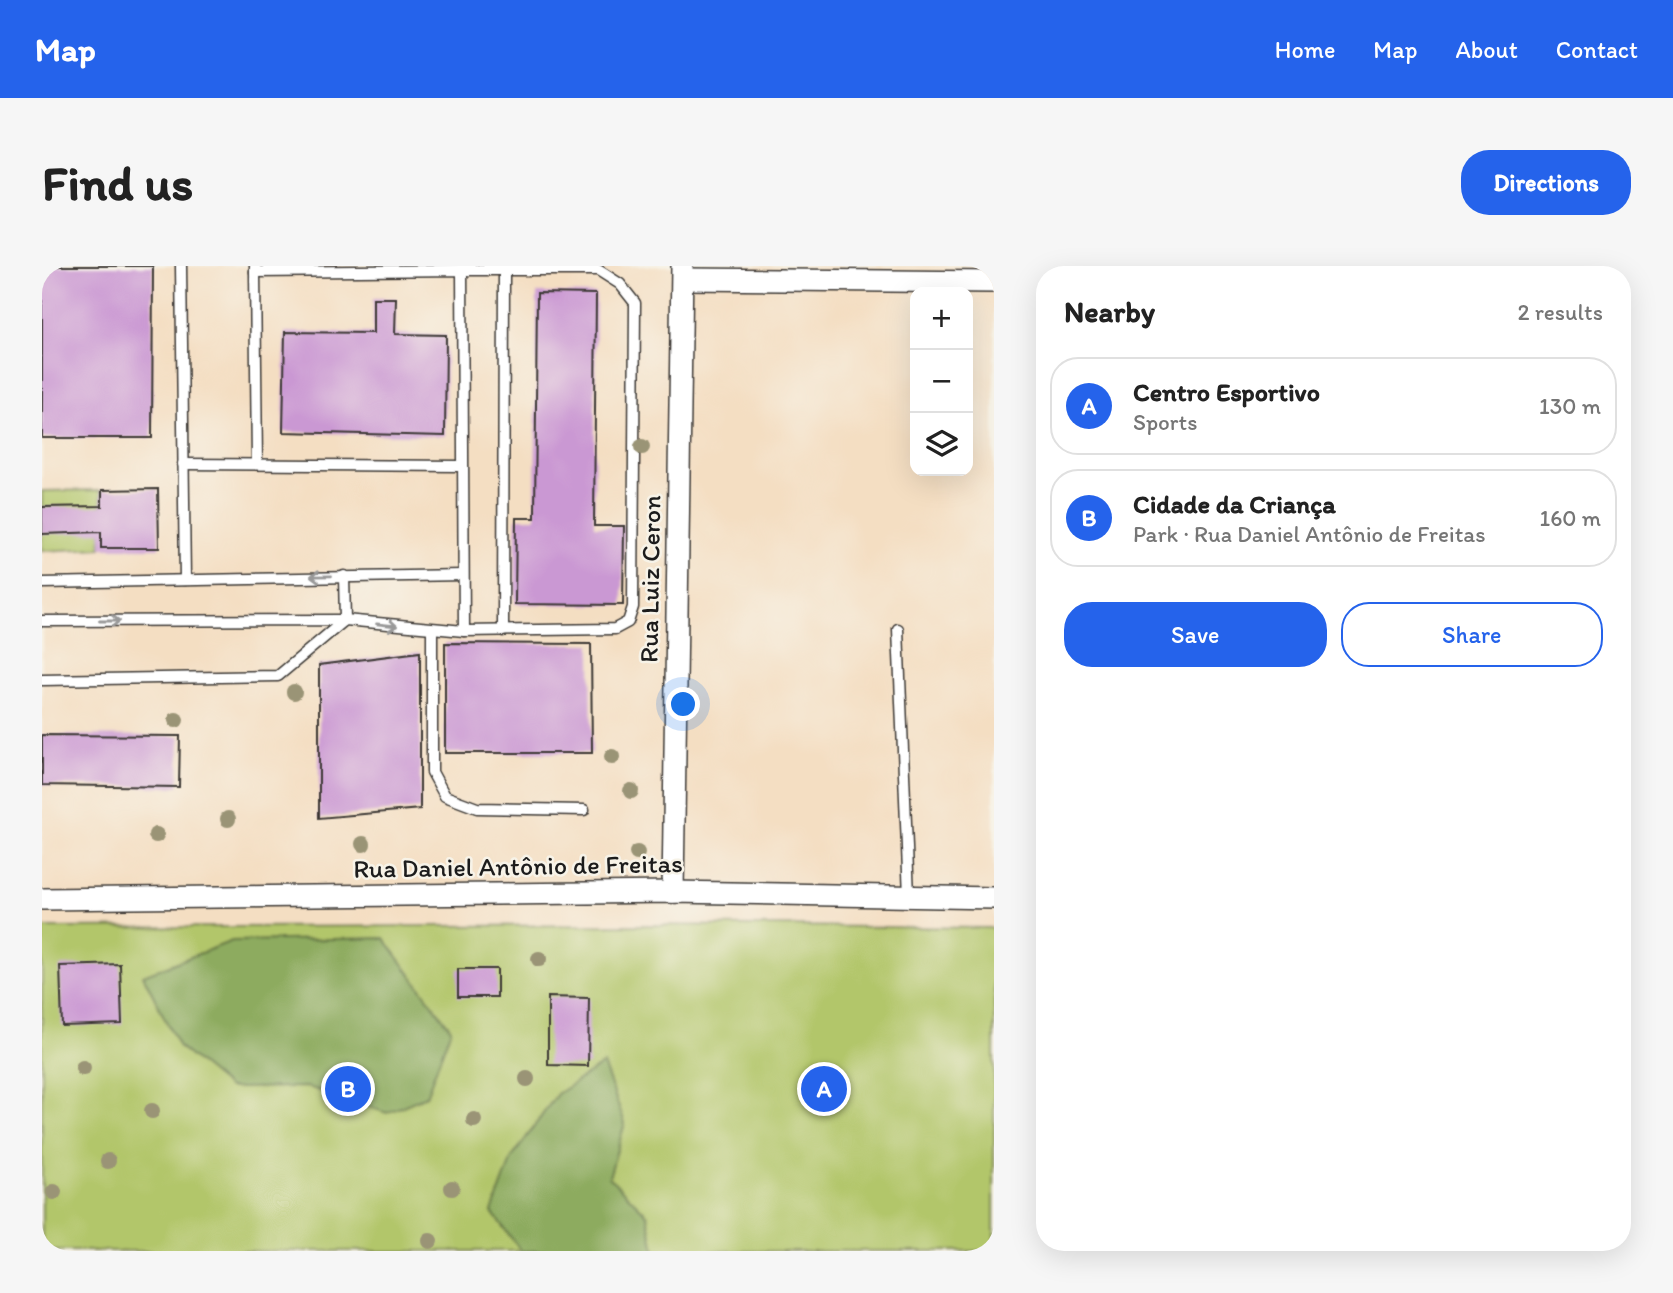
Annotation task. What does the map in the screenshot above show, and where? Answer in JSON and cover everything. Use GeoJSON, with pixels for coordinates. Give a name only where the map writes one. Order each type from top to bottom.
{"type":"FeatureCollection","features":[{"type":"Feature","properties":{"kind":"street"},"geometry":{"type":"LineString","coordinates":[[682,273],[994,282]]}},
{"type":"Feature","properties":{"kind":"street","name":"Rua Luiz Ceron"},"geometry":{"type":"LineString","coordinates":[[673,892],[682,273]]}},
{"type":"Feature","properties":{"kind":"street","name":"Rua Daniel Antônio de Freitas"},"geometry":{"type":"LineString","coordinates":[[42,900],[673,892],[994,898]]}},
{"type":"Feature","properties":{"kind":"lane"},"geometry":{"type":"LineString","coordinates":[[181,266],[185,580]]}},
{"type":"Feature","properties":{"kind":"lane"},"geometry":{"type":"LineString","coordinates":[[42,621],[345,620],[464,631],[615,628],[628,622],[634,607],[635,303],[620,284],[598,270],[255,269],[257,464]]}},
{"type":"Feature","properties":{"kind":"lane"},"geometry":{"type":"LineString","coordinates":[[503,631],[504,269]]}},
{"type":"Feature","properties":{"kind":"lane"},"geometry":{"type":"LineString","coordinates":[[462,270],[464,631]]}},
{"type":"Feature","properties":{"kind":"lane"},"geometry":{"type":"LineString","coordinates":[[183,464],[461,466]]}},
{"type":"Feature","properties":{"kind":"lane"},"geometry":{"type":"LineString","coordinates":[[42,583],[463,575]]}},
{"type":"Feature","properties":{"kind":"lane"},"geometry":{"type":"LineString","coordinates":[[344,576],[345,620]]}},
{"type":"Feature","properties":{"kind":"lane"},"geometry":{"type":"LineString","coordinates":[[42,680],[278,676],[345,620]]}},
{"type":"Feature","properties":{"kind":"lane"},"geometry":{"type":"LineString","coordinates":[[898,629],[909,896]]}},
{"type":"Feature","properties":{"kind":"lane"},"geometry":{"type":"LineString","coordinates":[[432,630],[432,772],[445,796],[477,808],[584,810]]}},
{"type":"Feature","properties":{"kind":"green space"},"geometry":{"type":"Polygon","coordinates":[[[102,490],[101,548],[42,551],[42,491],[102,490]]]}},
{"type":"Feature","properties":{"kind":"green space"},"geometry":{"type":"Polygon","coordinates":[[[651,925],[994,928],[994,1251],[42,1251],[42,928],[651,925]]]}},
{"type":"Feature","properties":{"kind":"green space"},"geometry":{"type":"Polygon","coordinates":[[[384,938],[451,1029],[426,1096],[387,1113],[308,1087],[229,1088],[179,1047],[143,975],[232,941],[384,938]]]}},
{"type":"Feature","properties":{"kind":"green space"},"geometry":{"type":"Polygon","coordinates":[[[603,1064],[625,1123],[609,1177],[648,1215],[655,1251],[521,1251],[492,1212],[512,1158],[557,1094],[603,1064]]]}},
{"type":"Feature","properties":{"kind":"building"},"geometry":{"type":"Polygon","coordinates":[[[42,266],[153,266],[152,438],[42,438],[42,266]]]}},
{"type":"Feature","properties":{"kind":"building"},"geometry":{"type":"Polygon","coordinates":[[[537,293],[596,294],[594,526],[624,526],[623,605],[515,604],[516,518],[535,518],[537,293]]]}},
{"type":"Feature","properties":{"kind":"building"},"geometry":{"type":"Polygon","coordinates":[[[373,298],[396,298],[395,334],[446,335],[445,436],[283,432],[285,332],[373,333],[373,298]]]}},
{"type":"Feature","properties":{"kind":"building"},"geometry":{"type":"Polygon","coordinates":[[[158,489],[159,548],[101,548],[101,532],[42,534],[42,507],[102,506],[102,490],[158,489]]]}},
{"type":"Feature","properties":{"kind":"building"},"geometry":{"type":"Polygon","coordinates":[[[445,643],[591,644],[592,753],[445,753],[445,643]]]}},
{"type":"Feature","properties":{"kind":"building"},"geometry":{"type":"Polygon","coordinates":[[[420,652],[420,809],[319,818],[319,665],[420,652]]]}},
{"type":"Feature","properties":{"kind":"building"},"geometry":{"type":"Polygon","coordinates":[[[42,735],[180,736],[179,787],[42,785],[42,735]]]}},
{"type":"Feature","properties":{"kind":"building"},"geometry":{"type":"Polygon","coordinates":[[[120,964],[122,1024],[62,1026],[60,966],[120,964]]]}},
{"type":"Feature","properties":{"kind":"building"},"geometry":{"type":"Polygon","coordinates":[[[458,969],[497,969],[497,997],[458,997],[458,969]]]}},
{"type":"Feature","properties":{"kind":"building"},"geometry":{"type":"Polygon","coordinates":[[[548,997],[589,998],[588,1066],[548,1065],[548,997]]]}},
{"type":"Feature","properties":{"kind":"place","name":"Cidade da Criança"},"geometry":{"type":"Point","coordinates":[348,1089]}},
{"type":"Feature","properties":{"kind":"place","name":"Centro Esportivo"},"geometry":{"type":"Point","coordinates":[824,1089]}}]}
